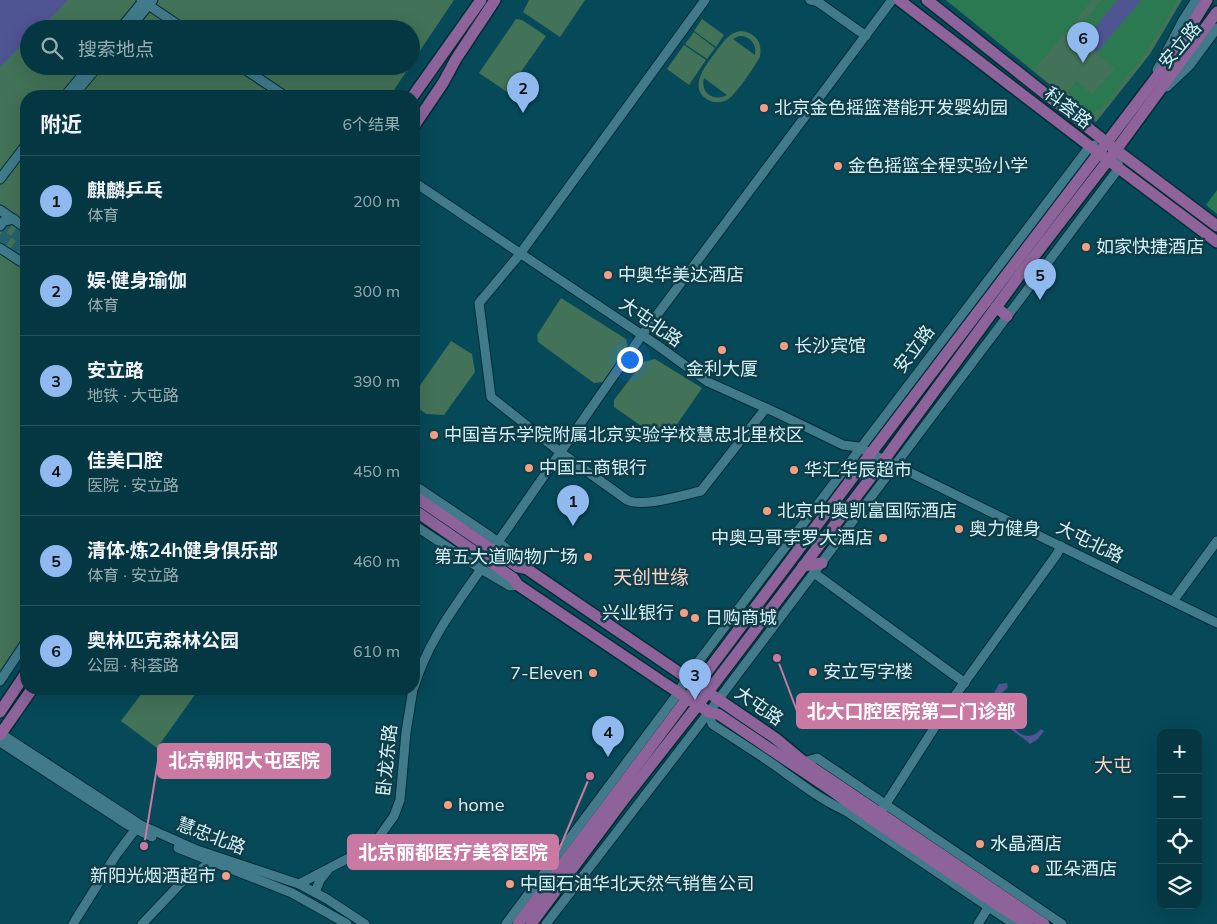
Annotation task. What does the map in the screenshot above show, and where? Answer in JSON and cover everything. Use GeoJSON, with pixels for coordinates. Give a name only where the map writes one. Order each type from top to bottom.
{"type":"FeatureCollection","features":[{"type":"Feature","properties":{"kind":"main road"},"geometry":{"type":"LineString","coordinates":[[417,90],[481,0]]}},
{"type":"Feature","properties":{"kind":"main road"},"geometry":{"type":"LineString","coordinates":[[420,117],[495,0]]}},
{"type":"Feature","properties":{"kind":"main road","name":"科荟路"},"geometry":{"type":"LineString","coordinates":[[899,0],[1217,242]]}},
{"type":"Feature","properties":{"kind":"main road","name":"科荟路"},"geometry":{"type":"LineString","coordinates":[[927,0],[1111,146],[1217,226]]}},
{"type":"Feature","properties":{"kind":"main road","name":"安立路"},"geometry":{"type":"LineString","coordinates":[[698,705],[1108,160],[1111,146],[1147,90],[1171,58],[1207,0]]}},
{"type":"Feature","properties":{"kind":"main road","name":"安立路"},"geometry":{"type":"LineString","coordinates":[[518,924],[684,695],[698,685],[812,532],[866,451],[955,344],[1094,149],[1111,146],[1148,105],[1217,12]]}},
{"type":"Feature","properties":{"kind":"main road"},"geometry":{"type":"LineString","coordinates":[[996,308],[1008,316]]}},
{"type":"Feature","properties":{"kind":"main road","name":"大屯路"},"geometry":{"type":"LineString","coordinates":[[420,500],[518,567],[527,569],[698,685],[775,738],[804,762],[878,810],[1044,924]]}},
{"type":"Feature","properties":{"kind":"main road","name":"大屯路"},"geometry":{"type":"LineString","coordinates":[[420,514],[513,578],[518,585],[667,685],[709,712],[718,714],[831,790],[878,810],[991,904],[1028,924]]}},
{"type":"Feature","properties":{"kind":"main road"},"geometry":{"type":"LineString","coordinates":[[790,540],[812,532]]}},
{"type":"Feature","properties":{"kind":"main road"},"geometry":{"type":"LineString","coordinates":[[803,566],[822,563]]}},
{"type":"Feature","properties":{"kind":"main road"},"geometry":{"type":"LineString","coordinates":[[0,712],[20,682]]}},
{"type":"Feature","properties":{"kind":"main road"},"geometry":{"type":"LineString","coordinates":[[0,736],[28,695]]}},
{"type":"Feature","properties":{"kind":"main road"},"geometry":{"type":"LineString","coordinates":[[531,924],[625,798],[698,705]]}},
{"type":"Feature","properties":{"kind":"street"},"geometry":{"type":"LineString","coordinates":[[705,0],[520,254],[479,303],[491,397],[560,452],[632,503],[687,496],[701,491],[766,408]]}},
{"type":"Feature","properties":{"kind":"street"},"geometry":{"type":"LineString","coordinates":[[810,0],[818,2],[866,36]]}},
{"type":"Feature","properties":{"kind":"street"},"geometry":{"type":"LineString","coordinates":[[498,542],[642,335],[892,0]]}},
{"type":"Feature","properties":{"kind":"street","name":"安立路"},"geometry":{"type":"LineString","coordinates":[[1147,90],[1183,20],[1196,0]]}},
{"type":"Feature","properties":{"kind":"street"},"geometry":{"type":"LineString","coordinates":[[128,20],[146,1]]}},
{"type":"Feature","properties":{"kind":"street"},"geometry":{"type":"LineString","coordinates":[[134,20],[146,1]]}},
{"type":"Feature","properties":{"kind":"street"},"geometry":{"type":"LineString","coordinates":[[146,1],[172,20]]}},
{"type":"Feature","properties":{"kind":"street","name":"安立路"},"geometry":{"type":"LineString","coordinates":[[1148,105],[1213,41],[1217,28]]}},
{"type":"Feature","properties":{"kind":"street"},"geometry":{"type":"LineString","coordinates":[[70,90],[82,75]]}},
{"type":"Feature","properties":{"kind":"street"},"geometry":{"type":"LineString","coordinates":[[78,90],[90,75]]}},
{"type":"Feature","properties":{"kind":"street"},"geometry":{"type":"LineString","coordinates":[[254,75],[276,90]]}},
{"type":"Feature","properties":{"kind":"street"},"geometry":{"type":"LineString","coordinates":[[546,924],[822,563],[1119,168],[1111,146]]}},
{"type":"Feature","properties":{"kind":"street"},"geometry":{"type":"LineString","coordinates":[[0,179],[20,153]]}},
{"type":"Feature","properties":{"kind":"street"},"geometry":{"type":"LineString","coordinates":[[0,187],[20,162]]}},
{"type":"Feature","properties":{"kind":"street","name":"大屯北路"},"geometry":{"type":"LineString","coordinates":[[420,186],[642,335],[708,382],[843,445],[866,451],[1217,623]]}},
{"type":"Feature","properties":{"kind":"street"},"geometry":{"type":"LineString","coordinates":[[0,210],[20,224]]}},
{"type":"Feature","properties":{"kind":"street"},"geometry":{"type":"LineString","coordinates":[[0,226],[4,221],[14,219]]}},
{"type":"Feature","properties":{"kind":"street"},"geometry":{"type":"LineString","coordinates":[[0,248],[20,261]]}},
{"type":"Feature","properties":{"kind":"street","name":"安立路"},"geometry":{"type":"LineString","coordinates":[[506,924],[684,695],[686,678],[790,540],[866,451]]}},
{"type":"Feature","properties":{"kind":"street","name":"大屯路"},"geometry":{"type":"LineString","coordinates":[[420,489],[498,542],[519,558],[527,569]]}},
{"type":"Feature","properties":{"kind":"street","name":"大屯路"},"geometry":{"type":"LineString","coordinates":[[420,529],[510,586],[518,585]]}},
{"type":"Feature","properties":{"kind":"street"},"geometry":{"type":"LineString","coordinates":[[1173,601],[1217,541]]}},
{"type":"Feature","properties":{"kind":"street"},"geometry":{"type":"LineString","coordinates":[[1061,546],[1054,552],[963,682],[878,810],[1062,924]]}},
{"type":"Feature","properties":{"kind":"street","name":"卧龙东路"},"geometry":{"type":"LineString","coordinates":[[420,669],[431,643],[481,569]]}},
{"type":"Feature","properties":{"kind":"street"},"geometry":{"type":"LineString","coordinates":[[814,573],[963,682]]}},
{"type":"Feature","properties":{"kind":"street"},"geometry":{"type":"LineString","coordinates":[[0,681],[20,651]]}},
{"type":"Feature","properties":{"kind":"street","name":"卧龙东路"},"geometry":{"type":"LineString","coordinates":[[299,884],[357,855],[372,844],[387,827],[397,809],[403,773],[406,732],[413,695]]}},
{"type":"Feature","properties":{"kind":"street"},"geometry":{"type":"LineString","coordinates":[[709,712],[712,724],[831,805],[846,811],[991,904],[1014,924]]}},
{"type":"Feature","properties":{"kind":"street","name":"慧忠北路"},"geometry":{"type":"LineString","coordinates":[[0,736],[135,830],[292,893],[347,924]]}},
{"type":"Feature","properties":{"kind":"street","name":"慧忠北路"},"geometry":{"type":"LineString","coordinates":[[0,736],[141,826],[197,850],[299,884],[365,924]]}},
{"type":"Feature","properties":{"kind":"street"},"geometry":{"type":"LineString","coordinates":[[73,924],[116,855],[135,830]]}},
{"type":"Feature","properties":{"kind":"street"},"geometry":{"type":"LineString","coordinates":[[142,924],[181,883],[211,862]]}},
{"type":"Feature","properties":{"kind":"street","name":"卧龙东路"},"geometry":{"type":"LineString","coordinates":[[315,892],[324,874],[335,866]]}},
{"type":"Feature","properties":{"kind":"street"},"geometry":{"type":"LineString","coordinates":[[978,924],[991,904]]}},
{"type":"Feature","properties":{"kind":"green space"},"geometry":{"type":"Polygon","coordinates":[[[0,0],[454,0],[420,51],[420,20],[20,20],[20,75],[404,75],[394,90],[20,90],[20,647],[0,677],[0,0]]]}},
{"type":"Feature","properties":{"kind":"green space"},"geometry":{"type":"Polygon","coordinates":[[[529,0],[585,0],[560,37],[523,12],[529,0]]]}},
{"type":"Feature","properties":{"kind":"green space"},"geometry":{"type":"Polygon","coordinates":[[[946,0],[1182,0],[1150,54],[1096,122],[946,0]]]}},
{"type":"Feature","properties":{"kind":"green space"},"geometry":{"type":"Polygon","coordinates":[[[946,0],[1092,0],[1034,70],[946,0]]]}},
{"type":"Feature","properties":{"kind":"green space"},"geometry":{"type":"Polygon","coordinates":[[[1102,0],[1117,0],[1081,44],[1071,37],[1102,0]]]}},
{"type":"Feature","properties":{"kind":"green space"},"geometry":{"type":"Polygon","coordinates":[[[1141,0],[1178,0],[1145,54],[1100,110],[1090,112],[1067,93],[1076,81],[1092,94],[1115,69],[1097,52],[1141,0]]]}},
{"type":"Feature","properties":{"kind":"green space"},"geometry":{"type":"Polygon","coordinates":[[[516,19],[522,20],[546,36],[507,92],[479,73],[516,19]]]}},
{"type":"Feature","properties":{"kind":"green space"},"geometry":{"type":"Polygon","coordinates":[[[702,19],[724,35],[716,47],[694,31],[702,19]]]}},
{"type":"Feature","properties":{"kind":"green space"},"geometry":{"type":"Polygon","coordinates":[[[694,32],[715,48],[707,59],[685,44],[694,32]]]}},
{"type":"Feature","properties":{"kind":"green space"},"geometry":{"type":"Polygon","coordinates":[[[736,32],[750,33],[757,39],[761,52],[760,57],[731,97],[722,102],[710,101],[702,95],[699,89],[701,75],[722,44],[736,32]],[[739,36],[733,39],[755,55],[755,47],[752,41],[746,37],[739,36]],[[704,78],[704,88],[709,95],[722,97],[727,95],[704,78]]]}},
{"type":"Feature","properties":{"kind":"green space"},"geometry":{"type":"Polygon","coordinates":[[[684,45],[706,60],[689,85],[667,69],[684,45]]]}},
{"type":"Feature","properties":{"kind":"green space"},"geometry":{"type":"Polygon","coordinates":[[[1217,190],[1217,214],[1206,205],[1217,190]]]}},
{"type":"Feature","properties":{"kind":"green space"},"geometry":{"type":"Polygon","coordinates":[[[561,298],[626,339],[628,348],[603,382],[594,383],[538,342],[537,335],[561,298]]]}},
{"type":"Feature","properties":{"kind":"green space"},"geometry":{"type":"Polygon","coordinates":[[[451,341],[472,354],[475,372],[444,415],[426,414],[420,410],[420,385],[451,341]]]}},
{"type":"Feature","properties":{"kind":"green space"},"geometry":{"type":"Polygon","coordinates":[[[655,359],[702,388],[671,433],[653,434],[614,407],[614,400],[643,362],[655,359]]]}},
{"type":"Feature","properties":{"kind":"green space"},"geometry":{"type":"Polygon","coordinates":[[[140,695],[195,695],[157,748],[121,721],[140,695]]]}},
{"type":"Feature","properties":{"kind":"water"},"geometry":{"type":"Polygon","coordinates":[[[0,0],[68,0],[49,20],[20,20],[20,47],[0,67],[0,0]]]}},
{"type":"Feature","properties":{"kind":"water"},"geometry":{"type":"Polygon","coordinates":[[[1117,0],[1141,0],[1097,52],[1084,41],[1117,0]]]}},
{"type":"Feature","properties":{"kind":"water"},"geometry":{"type":"Polygon","coordinates":[[[1007,683],[1008,687],[999,696],[998,701],[1006,708],[1010,705],[1015,709],[1013,723],[1015,728],[1024,735],[1030,736],[1041,729],[1044,731],[1038,739],[1030,744],[1004,723],[1006,719],[989,699],[999,684],[1007,683]]]}},
{"type":"Feature","properties":{"kind":"tunnel"},"geometry":{"type":"LineString","coordinates":[[0,223],[20,237]]}},
{"type":"Feature","properties":{"kind":"tunnel"},"geometry":{"type":"LineString","coordinates":[[0,235],[20,249]]}},
{"type":"Feature","properties":{"kind":"place","name":"奥林匹克森林公园"},"geometry":{"type":"Point","coordinates":[1083,63]}},
{"type":"Feature","properties":{"kind":"place","name":"北京金色摇篮潜能开发婴幼园"},"geometry":{"type":"Point","coordinates":[764,108]}},
{"type":"Feature","properties":{"kind":"place","name":"娱·健身瑜伽"},"geometry":{"type":"Point","coordinates":[523,113]}},
{"type":"Feature","properties":{"kind":"place","name":"金色摇篮全程实验小学"},"geometry":{"type":"Point","coordinates":[838,166]}},
{"type":"Feature","properties":{"kind":"place","name":"如家快捷酒店"},"geometry":{"type":"Point","coordinates":[1086,247]}},
{"type":"Feature","properties":{"kind":"place","name":"中奥华美达酒店"},"geometry":{"type":"Point","coordinates":[608,275]}},
{"type":"Feature","properties":{"kind":"place","name":"清体·炼24h健身俱乐部"},"geometry":{"type":"Point","coordinates":[1040,300]}},
{"type":"Feature","properties":{"kind":"place","name":"长沙宾馆"},"geometry":{"type":"Point","coordinates":[784,346]}},
{"type":"Feature","properties":{"kind":"place","name":"金利大厦"},"geometry":{"type":"Point","coordinates":[722,350]}},
{"type":"Feature","properties":{"kind":"place","name":"中国音乐学院附属北京实验学校慧忠北里校区"},"geometry":{"type":"Point","coordinates":[434,435]}},
{"type":"Feature","properties":{"kind":"place","name":"中国工商银行"},"geometry":{"type":"Point","coordinates":[529,468]}},
{"type":"Feature","properties":{"kind":"place","name":"华汇华辰超市"},"geometry":{"type":"Point","coordinates":[794,470]}},
{"type":"Feature","properties":{"kind":"place","name":"北京中奥凯富国际酒店"},"geometry":{"type":"Point","coordinates":[767,511]}},
{"type":"Feature","properties":{"kind":"place","name":"麒麟乒乓"},"geometry":{"type":"Point","coordinates":[573,526]}},
{"type":"Feature","properties":{"kind":"place","name":"奥力健身"},"geometry":{"type":"Point","coordinates":[959,529]}},
{"type":"Feature","properties":{"kind":"place","name":"中奥马哥孛罗大酒店"},"geometry":{"type":"Point","coordinates":[883,538]}},
{"type":"Feature","properties":{"kind":"place","name":"第五大道购物广场"},"geometry":{"type":"Point","coordinates":[588,557]}},
{"type":"Feature","properties":{"kind":"place","name":"兴业银行"},"geometry":{"type":"Point","coordinates":[684,613]}},
{"type":"Feature","properties":{"kind":"place","name":"日购商城"},"geometry":{"type":"Point","coordinates":[695,618]}},
{"type":"Feature","properties":{"kind":"place","name":"北大口腔医院第二门诊部"},"geometry":{"type":"Point","coordinates":[777,658]}},
{"type":"Feature","properties":{"kind":"place","name":"安立写字楼"},"geometry":{"type":"Point","coordinates":[813,672]}},
{"type":"Feature","properties":{"kind":"place","name":"7-Eleven"},"geometry":{"type":"Point","coordinates":[593,673]}},
{"type":"Feature","properties":{"kind":"place","name":"安立路"},"geometry":{"type":"Point","coordinates":[695,700]}},
{"type":"Feature","properties":{"kind":"place","name":"佳美口腔"},"geometry":{"type":"Point","coordinates":[608,757]}},
{"type":"Feature","properties":{"kind":"place","name":"北京丽都医疗美容医院"},"geometry":{"type":"Point","coordinates":[590,776]}},
{"type":"Feature","properties":{"kind":"place","name":"home"},"geometry":{"type":"Point","coordinates":[448,805]}},
{"type":"Feature","properties":{"kind":"place","name":"水晶酒店"},"geometry":{"type":"Point","coordinates":[980,844]}},
{"type":"Feature","properties":{"kind":"place","name":"北京朝阳大屯医院"},"geometry":{"type":"Point","coordinates":[144,846]}},
{"type":"Feature","properties":{"kind":"place","name":"亚朵酒店"},"geometry":{"type":"Point","coordinates":[1035,869]}},
{"type":"Feature","properties":{"kind":"place","name":"新阳光烟酒超市"},"geometry":{"type":"Point","coordinates":[226,876]}},
{"type":"Feature","properties":{"kind":"place","name":"中国石油华北天然气销售公司"},"geometry":{"type":"Point","coordinates":[510,884]}},
{"type":"Feature","properties":{"kind":"district","name":"天创世缘"},"geometry":{"type":"Point","coordinates":[651,577]}},
{"type":"Feature","properties":{"kind":"district","name":"大屯"},"geometry":{"type":"Point","coordinates":[1113,765]}}]}
